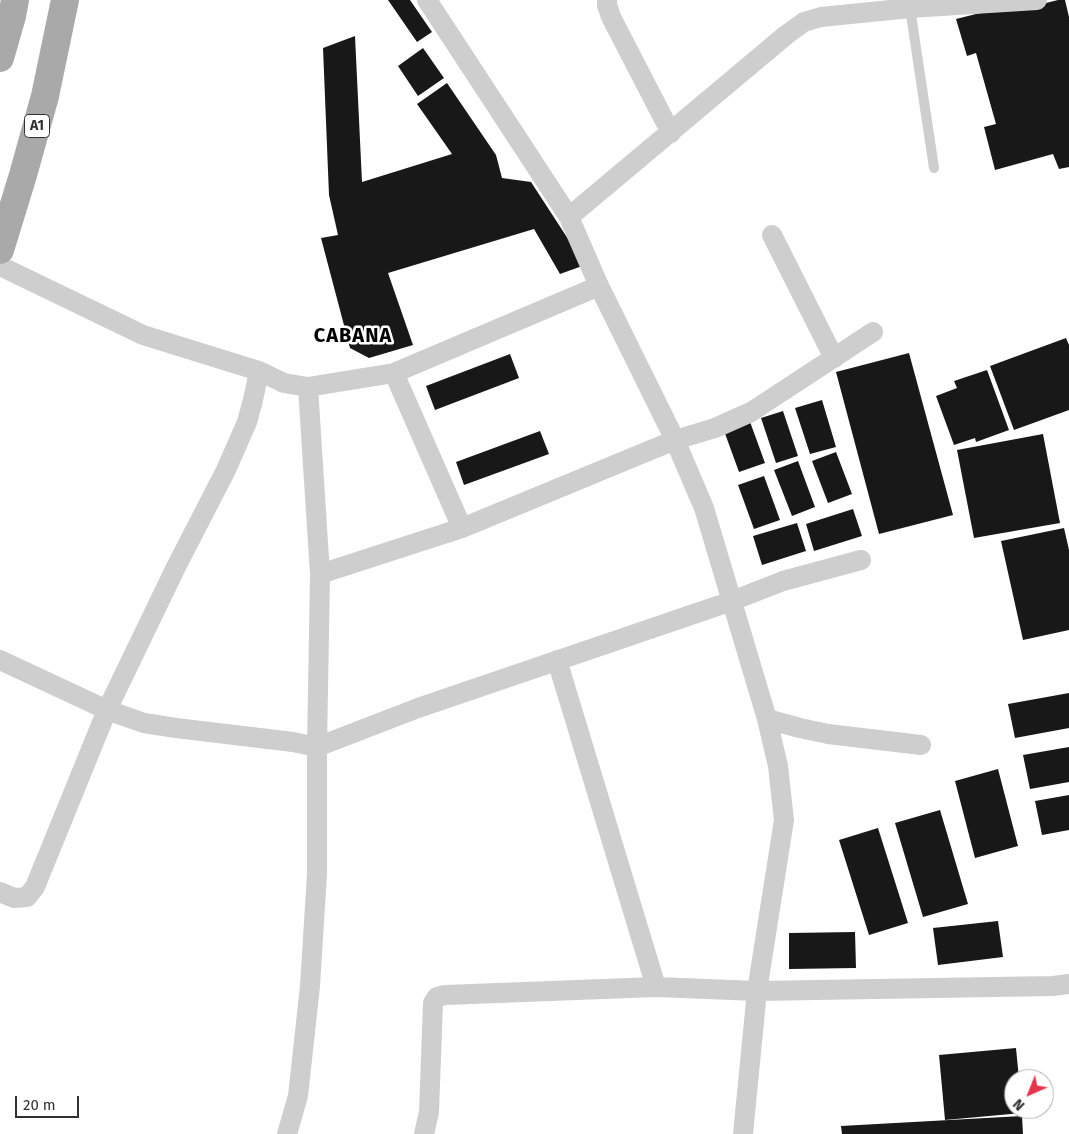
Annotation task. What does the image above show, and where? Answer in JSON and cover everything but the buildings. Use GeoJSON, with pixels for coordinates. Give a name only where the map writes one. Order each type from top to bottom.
{"type":"FeatureCollection","features":[{"type":"Feature","properties":{"kind":"main road"},"geometry":{"type":"LineString","coordinates":[[0,58],[15,0]]}},
{"type":"Feature","properties":{"kind":"main road","name":"A1"},"geometry":{"type":"LineString","coordinates":[[0,250],[45,96],[65,0]]}},
{"type":"Feature","properties":{"kind":"street"},"geometry":{"type":"LineString","coordinates":[[427,0],[569,217],[599,286],[675,440],[704,508],[767,719],[778,766],[784,820],[757,991],[743,1134]]}},
{"type":"Feature","properties":{"kind":"street"},"geometry":{"type":"LineString","coordinates":[[607,0],[610,18],[671,133]]}},
{"type":"Feature","properties":{"kind":"street"},"geometry":{"type":"LineString","coordinates":[[569,217],[804,22],[821,17],[910,4],[1038,0]]}},
{"type":"Feature","properties":{"kind":"street"},"geometry":{"type":"LineString","coordinates":[[772,235],[834,358]]}},
{"type":"Feature","properties":{"kind":"street"},"geometry":{"type":"LineString","coordinates":[[0,266],[143,335],[259,371],[284,383],[308,387],[394,373],[599,286]]}},
{"type":"Feature","properties":{"kind":"street"},"geometry":{"type":"LineString","coordinates":[[320,574],[462,528],[675,440],[715,428],[751,412],[873,332]]}},
{"type":"Feature","properties":{"kind":"street"},"geometry":{"type":"LineString","coordinates":[[0,892],[14,898],[27,897],[35,888],[107,710],[176,567],[226,470],[247,422],[254,400],[259,371]]}},
{"type":"Feature","properties":{"kind":"street"},"geometry":{"type":"LineString","coordinates":[[394,373],[462,528]]}},
{"type":"Feature","properties":{"kind":"street"},"geometry":{"type":"LineString","coordinates":[[288,1134],[298,1096],[310,986],[317,874],[320,574],[308,387]]}},
{"type":"Feature","properties":{"kind":"street"},"geometry":{"type":"LineString","coordinates":[[0,660],[107,710],[144,723],[293,742],[317,747],[418,708],[732,601],[783,581],[861,560]]}},
{"type":"Feature","properties":{"kind":"street"},"geometry":{"type":"LineString","coordinates":[[558,660],[656,987]]}},
{"type":"Feature","properties":{"kind":"street"},"geometry":{"type":"LineString","coordinates":[[767,719],[828,734],[921,744]]}},
{"type":"Feature","properties":{"kind":"street"},"geometry":{"type":"LineString","coordinates":[[424,1134],[429,1112],[433,1004],[437,997],[445,995],[656,987],[757,991],[1053,986],[1069,984]]}},
{"type":"Feature","properties":{"kind":"lane"},"geometry":{"type":"LineString","coordinates":[[910,4],[934,168]]}},
{"type":"Feature","properties":{"kind":"district","name":"CABANA"},"geometry":{"type":"Point","coordinates":[353,336]}}]}
